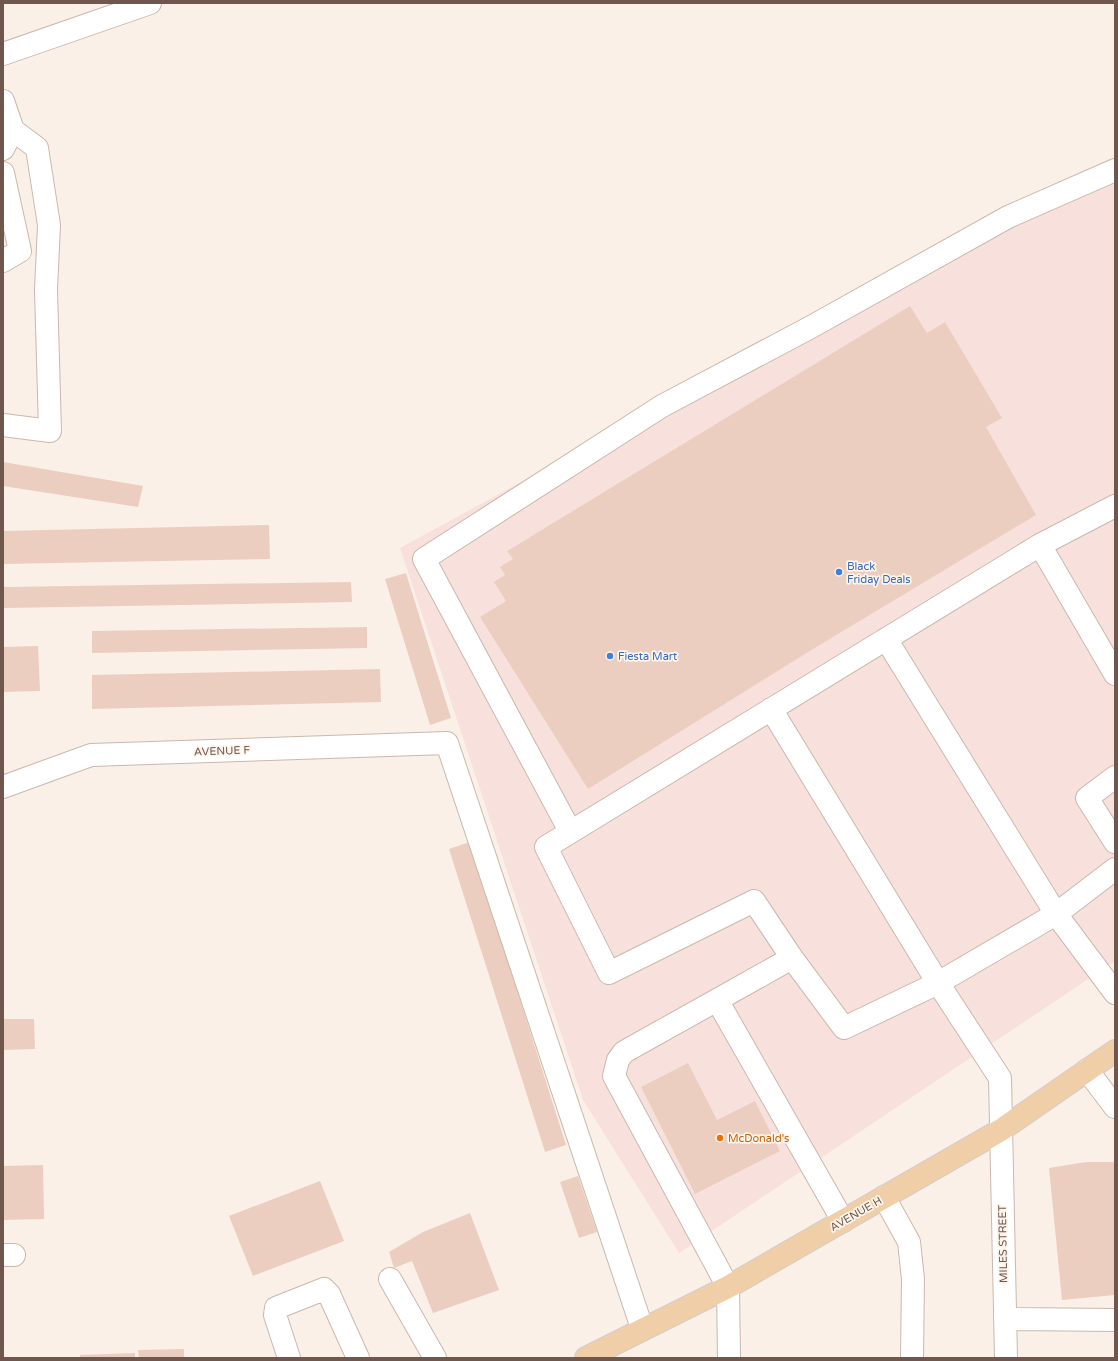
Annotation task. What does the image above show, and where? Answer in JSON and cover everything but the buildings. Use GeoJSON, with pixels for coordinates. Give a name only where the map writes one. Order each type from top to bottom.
{"type":"FeatureCollection","features":[{"type":"Feature","properties":{"kind":"main road","name":"AVENUE H"},"geometry":{"type":"LineString","coordinates":[[586,1358],[642,1328],[728,1287],[1000,1130],[1115,1051]]}},
{"type":"Feature","properties":{"kind":"street"},"geometry":{"type":"LineString","coordinates":[[3,54],[150,3]]}},
{"type":"Feature","properties":{"kind":"street"},"geometry":{"type":"LineString","coordinates":[[3,101],[8,139],[37,148],[49,226],[46,290],[50,431],[3,425]]}},
{"type":"Feature","properties":{"kind":"street"},"geometry":{"type":"LineString","coordinates":[[570,831],[424,559],[662,406],[811,327],[1008,217],[1115,170]]}},
{"type":"Feature","properties":{"kind":"street"},"geometry":{"type":"LineString","coordinates":[[3,173],[20,251],[3,262]]}},
{"type":"Feature","properties":{"kind":"street"},"geometry":{"type":"LineString","coordinates":[[1115,506],[1040,545],[546,847],[609,973],[754,901],[792,958],[844,1028],[938,983],[1056,914],[1115,869]]}},
{"type":"Feature","properties":{"kind":"street"},"geometry":{"type":"LineString","coordinates":[[1040,545],[1115,674]]}},
{"type":"Feature","properties":{"kind":"street"},"geometry":{"type":"LineString","coordinates":[[886,639],[1056,914],[1115,993]]}},
{"type":"Feature","properties":{"kind":"street","name":"MILES STREET"},"geometry":{"type":"LineString","coordinates":[[771,709],[938,983],[1000,1078],[1006,1358]]}},
{"type":"Feature","properties":{"kind":"street","name":"AVENUE F"},"geometry":{"type":"LineString","coordinates":[[3,787],[91,755],[447,743],[642,1328]]}},
{"type":"Feature","properties":{"kind":"street"},"geometry":{"type":"LineString","coordinates":[[1115,777],[1087,798],[1115,842]]}},
{"type":"Feature","properties":{"kind":"street"},"geometry":{"type":"LineString","coordinates":[[729,1358],[728,1287],[614,1076],[618,1060],[624,1052],[792,958]]}},
{"type":"Feature","properties":{"kind":"street"},"geometry":{"type":"LineString","coordinates":[[717,1000],[843,1221]]}},
{"type":"Feature","properties":{"kind":"street"},"geometry":{"type":"LineString","coordinates":[[1087,1070],[1115,1107]]}},
{"type":"Feature","properties":{"kind":"street"},"geometry":{"type":"LineString","coordinates":[[884,1197],[909,1242],[914,1278],[912,1358]]}},
{"type":"Feature","properties":{"kind":"street"},"geometry":{"type":"LineString","coordinates":[[390,1278],[435,1358]]}},
{"type":"Feature","properties":{"kind":"street"},"geometry":{"type":"LineString","coordinates":[[289,1358],[275,1315],[276,1308],[324,1289],[329,1294],[358,1358]]}},
{"type":"Feature","properties":{"kind":"street"},"geometry":{"type":"LineString","coordinates":[[1005,1319],[1115,1320]]}},
{"type":"Feature","properties":{"kind":"shaded area"},"geometry":{"type":"Polygon","coordinates":[[[1115,158],[1115,961],[679,1253],[583,1100],[400,548],[1115,158]]]}},
{"type":"Feature","properties":{"kind":"place","name":"Black Friday Deals"},"geometry":{"type":"Point","coordinates":[839,572]}},
{"type":"Feature","properties":{"kind":"place","name":"Fiesta Mart"},"geometry":{"type":"Point","coordinates":[610,656]}},
{"type":"Feature","properties":{"kind":"place","name":"McDonald's"},"geometry":{"type":"Point","coordinates":[720,1138]}}]}
